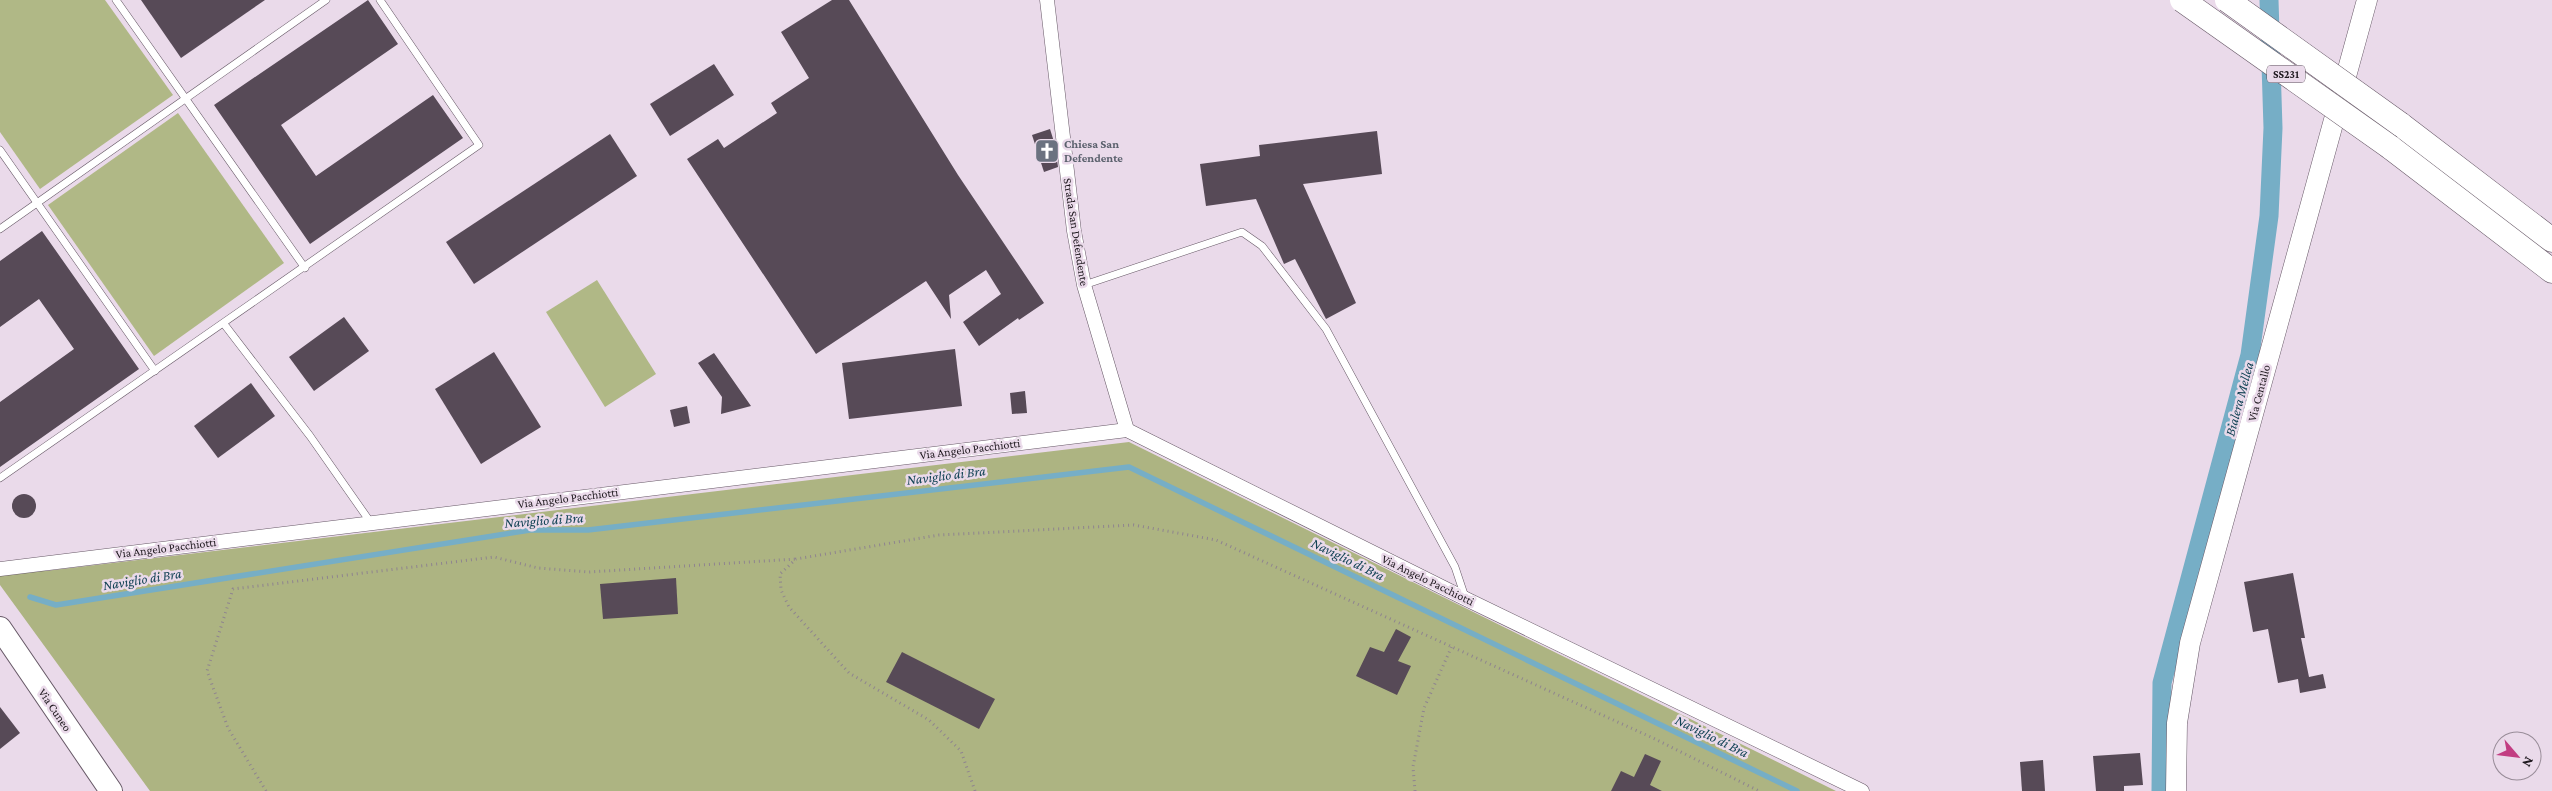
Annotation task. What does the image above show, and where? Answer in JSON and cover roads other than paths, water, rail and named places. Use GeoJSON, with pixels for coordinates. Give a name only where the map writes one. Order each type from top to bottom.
{"type":"FeatureCollection","features":[{"type":"Feature","properties":{"kind":"highway","name":"SS231"},"geometry":{"type":"LineString","coordinates":[[2182,0],[2390,147],[2552,271]]}},
{"type":"Feature","properties":{"kind":"highway","name":"SS231"},"geometry":{"type":"LineString","coordinates":[[2227,0],[2400,124],[2552,240]]}},
{"type":"Feature","properties":{"kind":"main road","name":"Via Centallo"},"geometry":{"type":"LineString","coordinates":[[2176,791],[2177,723],[2190,643],[2366,0]]}},
{"type":"Feature","properties":{"kind":"main road","name":"Via Cuneo"},"geometry":{"type":"LineString","coordinates":[[0,628],[111,791]]}},
{"type":"Feature","properties":{"kind":"street","name":"Strada San Defendente"},"geometry":{"type":"LineString","coordinates":[[1047,0],[1073,221],[1084,285],[1127,430]]}},
{"type":"Feature","properties":{"kind":"street","name":"Via Angelo Pacchiotti"},"geometry":{"type":"LineString","coordinates":[[0,569],[1127,430],[1466,599],[1862,791]]}},
{"type":"Feature","properties":{"kind":"lane"},"geometry":{"type":"LineString","coordinates":[[116,0],[304,268]]}},
{"type":"Feature","properties":{"kind":"lane"},"geometry":{"type":"LineString","coordinates":[[0,228],[326,0]]}},
{"type":"Feature","properties":{"kind":"lane"},"geometry":{"type":"LineString","coordinates":[[0,478],[480,145],[380,0]]}},
{"type":"Feature","properties":{"kind":"lane"},"geometry":{"type":"LineString","coordinates":[[0,150],[155,371]]}},
{"type":"Feature","properties":{"kind":"lane"},"geometry":{"type":"LineString","coordinates":[[1084,285],[1242,232],[1262,246],[1326,329],[1455,567],[1466,599]]}},
{"type":"Feature","properties":{"kind":"lane"},"geometry":{"type":"LineString","coordinates":[[224,324],[310,436],[371,523]]}},
{"type":"Feature","properties":{"kind":"waterway","name":"Bialera Mellea"},"geometry":{"type":"LineString","coordinates":[[2161,791],[2162,683],[2250,355],[2269,216],[2273,128],[2269,0]]}},
{"type":"Feature","properties":{"kind":"waterway","name":"Naviglio di Bra"},"geometry":{"type":"LineString","coordinates":[[30,597],[56,605],[530,530],[588,530],[1129,467],[1797,791]]}},
{"type":"Feature","properties":{"kind":"place","name":"Chiesa San Defendente"},"geometry":{"type":"Point","coordinates":[1047,151]}}]}
